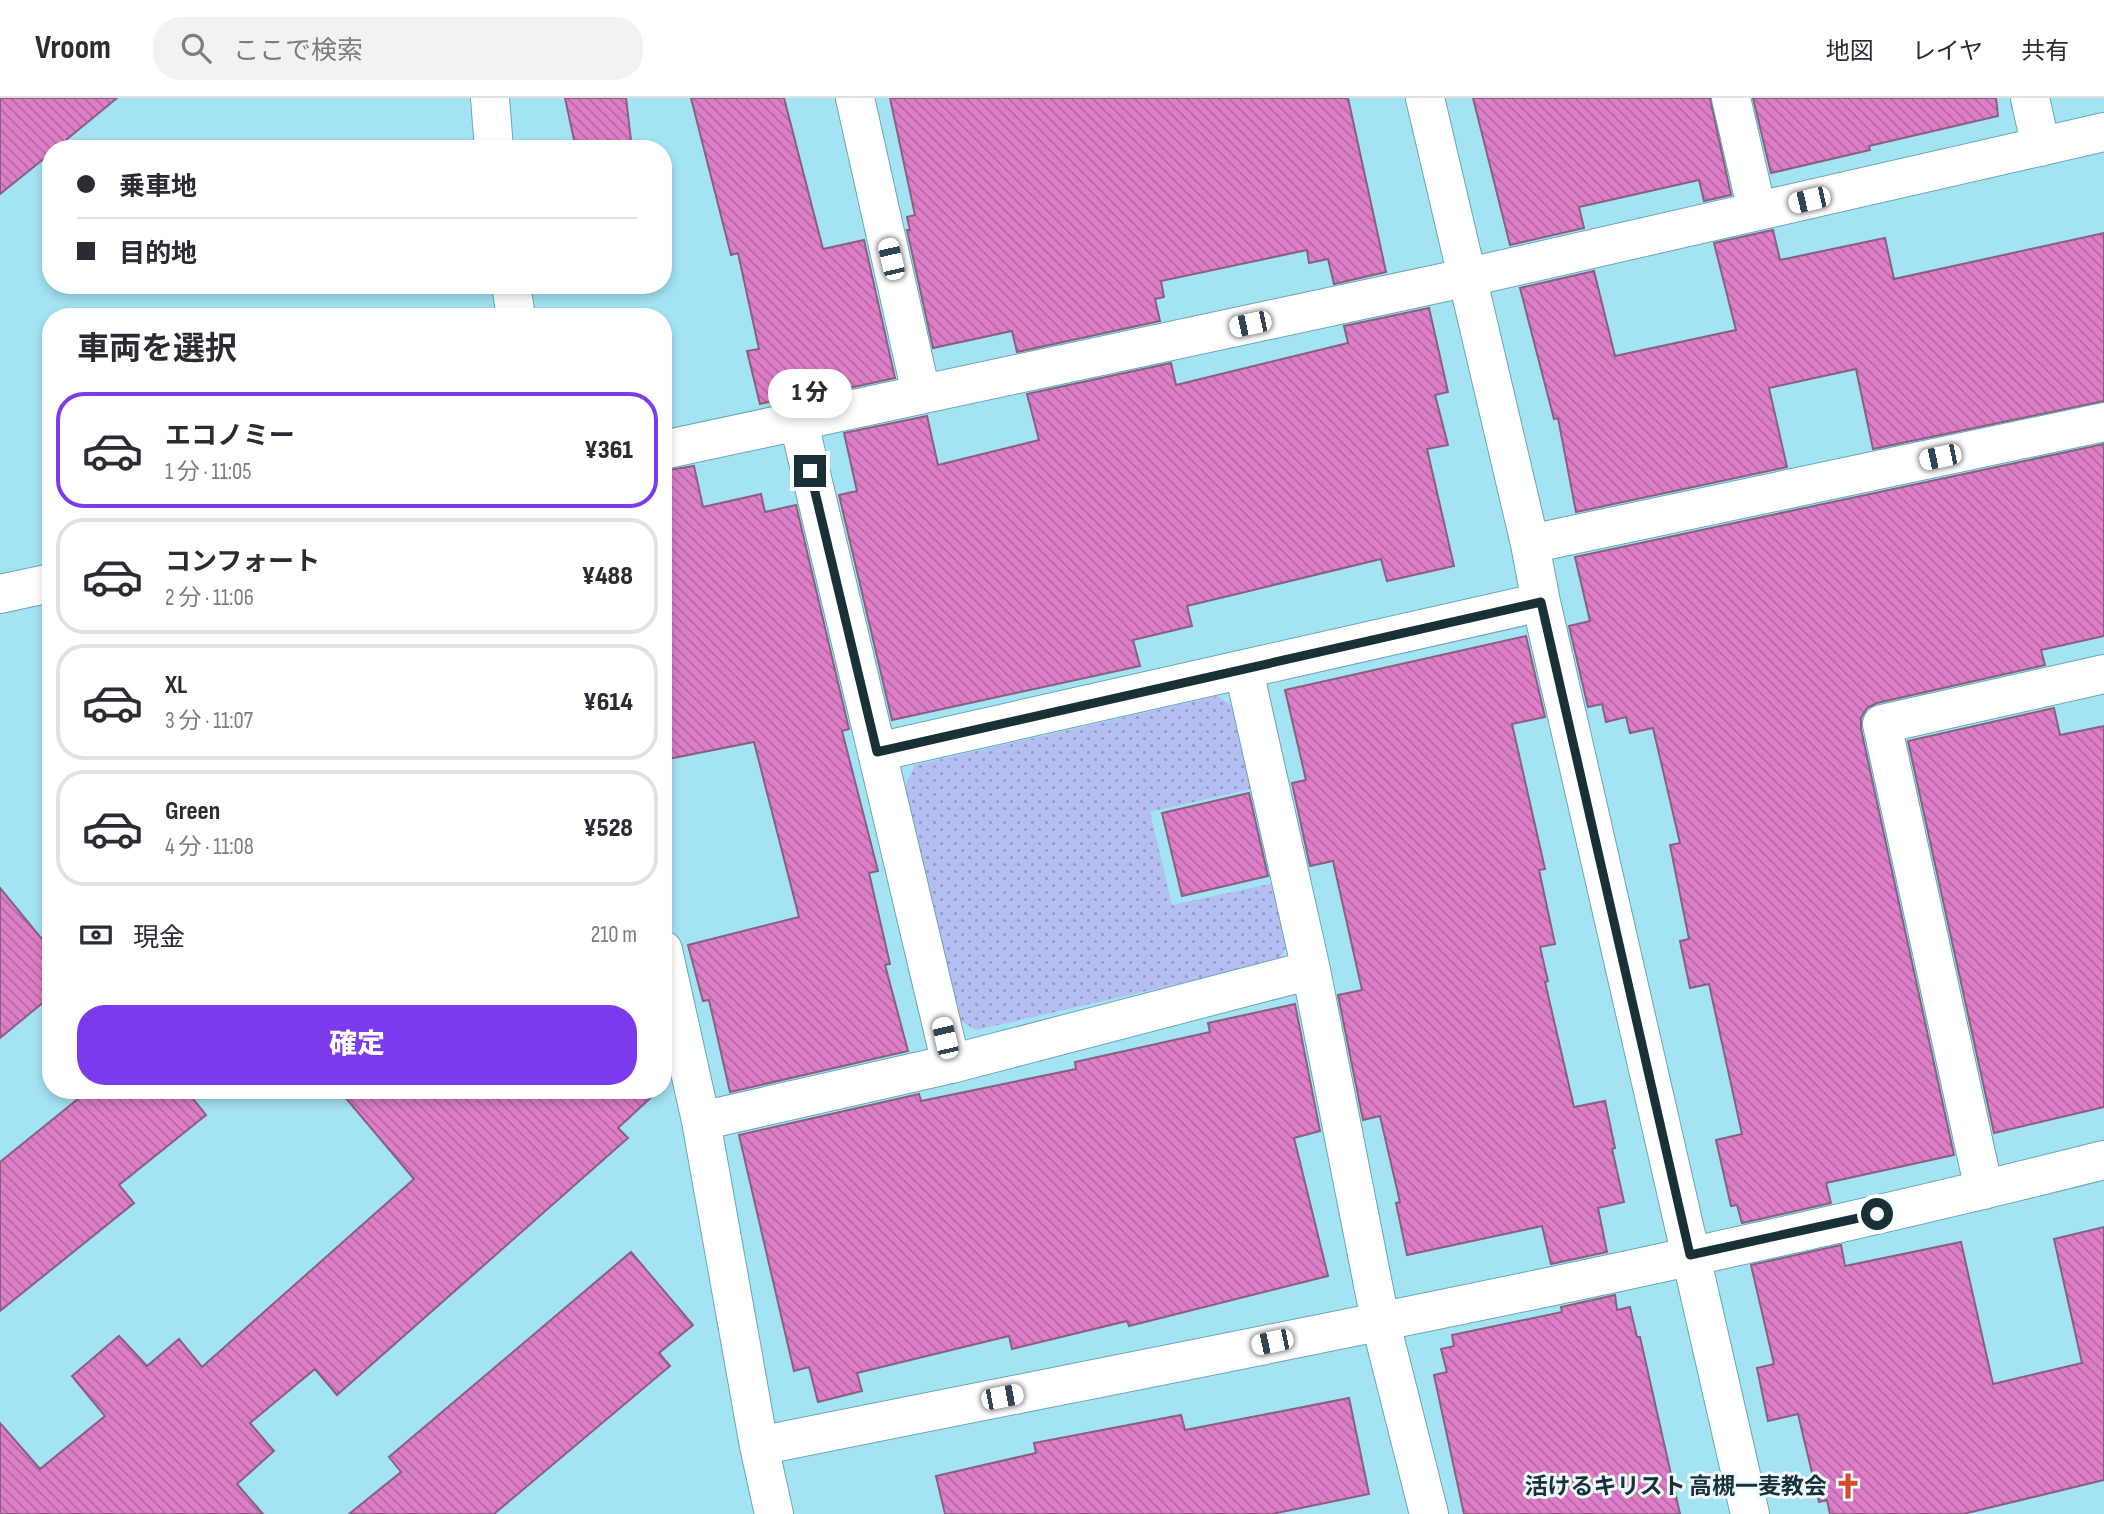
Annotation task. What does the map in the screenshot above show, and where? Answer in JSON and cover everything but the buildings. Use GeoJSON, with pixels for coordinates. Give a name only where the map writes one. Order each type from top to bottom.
{"type":"FeatureCollection","features":[{"type":"Feature","properties":{"kind":"street"},"geometry":{"type":"LineString","coordinates":[[490,98],[493,140]]}},
{"type":"Feature","properties":{"kind":"street"},"geometry":{"type":"LineString","coordinates":[[855,98],[921,393]]}},
{"type":"Feature","properties":{"kind":"street"},"geometry":{"type":"LineString","coordinates":[[1425,98],[1469,277],[1750,1514]]}},
{"type":"Feature","properties":{"kind":"street"},"geometry":{"type":"LineString","coordinates":[[1731,98],[1757,211]]}},
{"type":"Feature","properties":{"kind":"street"},"geometry":{"type":"LineString","coordinates":[[2030,98],[2041,147]]}},
{"type":"Feature","properties":{"kind":"street"},"geometry":{"type":"LineString","coordinates":[[672,448],[1469,277],[2104,132]]}},
{"type":"Feature","properties":{"kind":"street"},"geometry":{"type":"LineString","coordinates":[[798,419],[951,1064]]}},
{"type":"Feature","properties":{"kind":"street"},"geometry":{"type":"LineString","coordinates":[[1530,544],[2104,422]]}},
{"type":"Feature","properties":{"kind":"street"},"geometry":{"type":"LineString","coordinates":[[0,594],[42,585]]}},
{"type":"Feature","properties":{"kind":"street"},"geometry":{"type":"LineString","coordinates":[[877,752],[1541,602]]}},
{"type":"Feature","properties":{"kind":"street"},"geometry":{"type":"LineString","coordinates":[[1244,671],[1311,971],[1380,1320],[1429,1514]]}},
{"type":"Feature","properties":{"kind":"street"},"geometry":{"type":"LineString","coordinates":[[1984,1190],[1882,724],[2104,674]]}},
{"type":"Feature","properties":{"kind":"street"},"geometry":{"type":"LineString","coordinates":[[701,1121],[951,1064],[1311,971]]}},
{"type":"Feature","properties":{"kind":"street"},"geometry":{"type":"LineString","coordinates":[[672,990],[701,1121],[759,1446],[774,1514]]}},
{"type":"Feature","properties":{"kind":"street"},"geometry":{"type":"LineString","coordinates":[[759,1446],[1690,1255],[1984,1190],[2104,1160]]}},
{"type":"Feature","properties":{"kind":"shaded area"},"geometry":{"type":"Polygon","coordinates":[[[1218,696],[1238,710],[1255,788],[1150,812],[1172,905],[1274,883],[1288,944],[1278,961],[976,1030],[956,1018],[905,787],[915,765],[1218,696]]]}},
{"type":"Feature","properties":{"kind":"place","name":"活けるキリスト 高槻一麦教会"},"geometry":{"type":"Point","coordinates":[1848,1486]}},
{"type":"Feature","properties":{"kind":"route"},"geometry":{"type":"LineString","coordinates":[[810,471],[877,752],[1541,602],[1690,1255],[1877,1214]]}}]}
